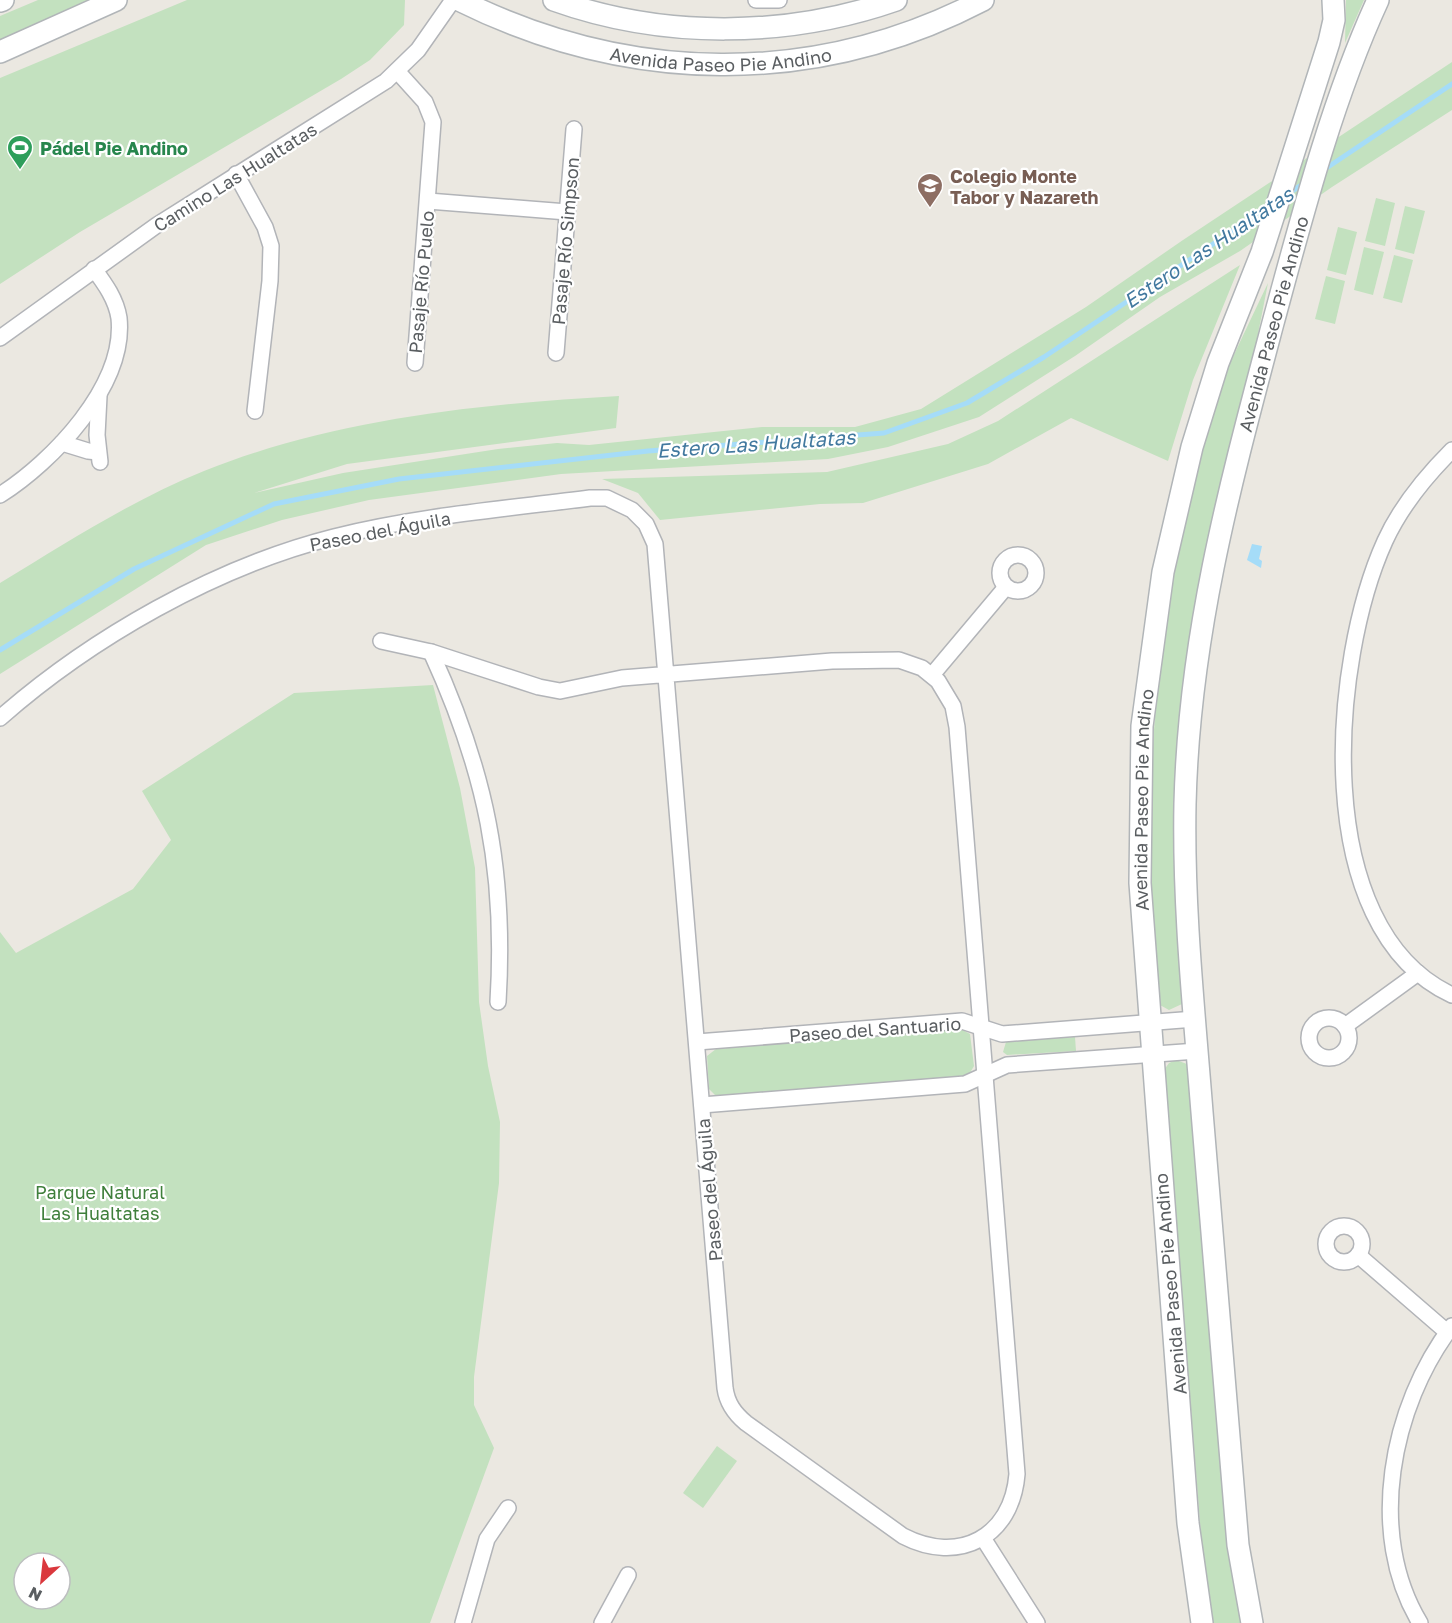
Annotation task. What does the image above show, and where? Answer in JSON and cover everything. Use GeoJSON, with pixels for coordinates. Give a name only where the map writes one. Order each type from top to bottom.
{"type":"FeatureCollection","features":[{"type":"Feature","properties":{"kind":"main road"},"geometry":{"type":"LineString","coordinates":[[0,52],[116,0]]}},
{"type":"Feature","properties":{"kind":"main road","name":"Avenida Paseo Pie Andino"},"geometry":{"type":"LineString","coordinates":[[459,0],[533,33],[595,51],[662,63],[712,65],[783,61],[858,47],[941,20],[983,0]]}},
{"type":"Feature","properties":{"kind":"main road","name":"Avenida Paseo Pie Andino"},"geometry":{"type":"LineString","coordinates":[[554,0],[630,20],[736,29],[820,21],[896,0]]}},
{"type":"Feature","properties":{"kind":"main road","name":"Avenida Paseo Pie Andino"},"geometry":{"type":"LineString","coordinates":[[1202,1623],[1188,1523],[1140,883],[1139,818],[1142,726],[1163,572],[1192,447],[1218,363],[1262,252],[1294,153],[1329,42],[1334,20],[1333,0]]}},
{"type":"Feature","properties":{"kind":"main road","name":"Avenida Paseo Pie Andino"},"geometry":{"type":"LineString","coordinates":[[1252,1623],[1238,1545],[1197,1051],[1185,848],[1188,739],[1196,664],[1226,498],[1298,232],[1361,39],[1378,0]]}},
{"type":"Feature","properties":{"kind":"street","name":"Camino Las Hualtatas"},"geometry":{"type":"LineString","coordinates":[[0,338],[94,269],[236,174],[363,96],[397,71],[430,36],[453,0]]}},
{"type":"Feature","properties":{"kind":"street"},"geometry":{"type":"LineString","coordinates":[[756,0],[779,0]]}},
{"type":"Feature","properties":{"kind":"street","name":"Pasaje Río Puelo"},"geometry":{"type":"LineString","coordinates":[[397,71],[425,102],[432,116],[428,201],[415,363]]}},
{"type":"Feature","properties":{"kind":"street","name":"Pasaje Río Simpson"},"geometry":{"type":"LineString","coordinates":[[556,353],[574,129]]}},
{"type":"Feature","properties":{"kind":"street"},"geometry":{"type":"LineString","coordinates":[[236,174],[265,227],[271,255],[255,411]]}},
{"type":"Feature","properties":{"kind":"street","name":"Pasaje Río Puelo"},"geometry":{"type":"LineString","coordinates":[[428,201],[567,212]]}},
{"type":"Feature","properties":{"kind":"street"},"geometry":{"type":"LineString","coordinates":[[0,495],[28,475],[62,443],[99,396],[115,351],[119,327],[112,297],[94,269]]}},
{"type":"Feature","properties":{"kind":"street"},"geometry":{"type":"LineString","coordinates":[[62,443],[99,457],[99,396]]}},
{"type":"Feature","properties":{"kind":"street"},"geometry":{"type":"LineString","coordinates":[[1452,450],[1404,506],[1379,555],[1354,641],[1344,702],[1345,778],[1349,828],[1357,868],[1378,920],[1418,973],[1452,995]]}},
{"type":"Feature","properties":{"kind":"street","name":"Paseo del Águila"},"geometry":{"type":"LineString","coordinates":[[0,718],[43,682],[123,630],[202,587],[279,554],[373,528],[590,498],[607,498],[624,504],[640,516],[651,533],[656,555],[725,1388],[732,1409],[746,1423],[903,1536],[924,1545],[946,1548],[983,1538]]}},
{"type":"Feature","properties":{"kind":"street"},"geometry":{"type":"LineString","coordinates":[[932,675],[1006,587]]}},
{"type":"Feature","properties":{"kind":"street"},"geometry":{"type":"LineString","coordinates":[[381,641],[431,652],[549,690],[567,690],[601,681],[666,674],[886,658],[912,663],[932,675],[949,697],[957,727],[1017,1474],[1016,1487],[1006,1513],[983,1538],[1037,1623]]}},
{"type":"Feature","properties":{"kind":"street"},"geometry":{"type":"LineString","coordinates":[[431,652],[471,751],[490,821],[500,903],[498,1002]]}},
{"type":"Feature","properties":{"kind":"street"},"geometry":{"type":"LineString","coordinates":[[1345,1026],[1418,973]]}},
{"type":"Feature","properties":{"kind":"street","name":"Paseo del Santuario"},"geometry":{"type":"LineString","coordinates":[[697,1042],[962,1021],[1002,1034],[1195,1019]]}},
{"type":"Feature","properties":{"kind":"street"},"geometry":{"type":"LineString","coordinates":[[702,1105],[965,1084],[1007,1065],[1197,1051]]}},
{"type":"Feature","properties":{"kind":"street"},"geometry":{"type":"LineString","coordinates":[[1358,1255],[1450,1329],[1424,1372],[1408,1411],[1399,1446],[1391,1498],[1390,1530],[1396,1568],[1420,1623]]}},
{"type":"Feature","properties":{"kind":"street"},"geometry":{"type":"LineString","coordinates":[[463,1623],[487,1539],[508,1508]]}},
{"type":"Feature","properties":{"kind":"street"},"geometry":{"type":"LineString","coordinates":[[602,1623],[628,1575]]}},
{"type":"Feature","properties":{"kind":"green space"},"geometry":{"type":"Polygon","coordinates":[[[38,0],[101,0],[0,45],[0,16],[38,0]]]}},
{"type":"Feature","properties":{"kind":"green space"},"geometry":{"type":"Polygon","coordinates":[[[187,0],[405,0],[404,25],[370,60],[341,79],[80,232],[0,284],[0,78],[187,0]]]}},
{"type":"Feature","properties":{"kind":"green space"},"geometry":{"type":"Polygon","coordinates":[[[1346,0],[1364,0],[1345,43],[1346,0]]]}},
{"type":"Feature","properties":{"kind":"green space"},"geometry":{"type":"Polygon","coordinates":[[[1452,62],[1452,110],[1332,187],[1240,251],[1160,297],[1075,356],[979,417],[888,447],[828,459],[561,474],[369,500],[282,520],[206,545],[0,674],[0,583],[100,523],[177,482],[253,453],[304,438],[408,417],[460,410],[619,396],[616,428],[347,464],[254,493],[343,473],[498,449],[557,443],[589,445],[762,427],[855,427],[921,409],[1086,307],[1452,62]]]}},
{"type":"Feature","properties":{"kind":"green space"},"geometry":{"type":"Polygon","coordinates":[[[1376,198],[1395,203],[1385,246],[1365,241],[1376,198]]]}},
{"type":"Feature","properties":{"kind":"green space"},"geometry":{"type":"Polygon","coordinates":[[[1405,206],[1425,211],[1414,254],[1395,249],[1405,206]]]}},
{"type":"Feature","properties":{"kind":"green space"},"geometry":{"type":"Polygon","coordinates":[[[1338,227],[1357,232],[1346,275],[1327,270],[1338,227]]]}},
{"type":"Feature","properties":{"kind":"green space"},"geometry":{"type":"Polygon","coordinates":[[[1364,247],[1384,252],[1373,295],[1354,290],[1364,247]]]}},
{"type":"Feature","properties":{"kind":"green space"},"geometry":{"type":"Polygon","coordinates":[[[1394,255],[1413,260],[1402,303],[1383,298],[1394,255]]]}},
{"type":"Feature","properties":{"kind":"green space"},"geometry":{"type":"Polygon","coordinates":[[[1240,265],[1193,380],[1168,461],[1071,418],[988,464],[863,503],[820,504],[660,520],[638,493],[602,479],[827,472],[948,444],[998,421],[1240,265]]]}},
{"type":"Feature","properties":{"kind":"green space"},"geometry":{"type":"Polygon","coordinates":[[[1326,276],[1345,281],[1335,324],[1315,319],[1326,276]]]}},
{"type":"Feature","properties":{"kind":"green space"},"geometry":{"type":"Polygon","coordinates":[[[1268,283],[1245,400],[1209,537],[1192,621],[1186,685],[1185,999],[1182,1004],[1169,1010],[1160,1005],[1157,991],[1151,867],[1153,744],[1166,621],[1176,561],[1211,414],[1220,386],[1268,283]]]}},
{"type":"Feature","properties":{"kind":"green space","name":"Parque Natural Las Hualtatas"},"geometry":{"type":"Polygon","coordinates":[[[433,685],[460,788],[475,868],[479,1002],[488,1066],[500,1122],[499,1183],[474,1377],[474,1405],[494,1448],[430,1623],[0,1623],[0,932],[16,953],[133,889],[171,840],[142,791],[294,693],[433,685]]]}},
{"type":"Feature","properties":{"kind":"green space"},"geometry":{"type":"Polygon","coordinates":[[[959,1028],[970,1034],[974,1066],[967,1078],[717,1097],[709,1089],[707,1056],[716,1049],[959,1028]]]}},
{"type":"Feature","properties":{"kind":"green space"},"geometry":{"type":"Polygon","coordinates":[[[1075,1037],[1076,1051],[1007,1055],[1003,1052],[1006,1042],[1075,1037]]]}},
{"type":"Feature","properties":{"kind":"green space"},"geometry":{"type":"Polygon","coordinates":[[[1176,1060],[1187,1064],[1191,1072],[1230,1565],[1241,1623],[1212,1623],[1205,1585],[1164,1070],[1169,1063],[1176,1060]]]}},
{"type":"Feature","properties":{"kind":"green space"},"geometry":{"type":"Polygon","coordinates":[[[717,1446],[737,1461],[703,1508],[683,1493],[717,1446]]]}},
{"type":"Feature","properties":{"kind":"water"},"geometry":{"type":"Polygon","coordinates":[[[1252,544],[1262,546],[1259,559],[1262,561],[1261,568],[1247,560],[1252,544]]]}},
{"type":"Feature","properties":{"kind":"waterway","name":"Estero Las Hualtatas"},"geometry":{"type":"LineString","coordinates":[[1322,171],[1452,84]]}},
{"type":"Feature","properties":{"kind":"waterway","name":"Estero Las Hualtatas"},"geometry":{"type":"LineString","coordinates":[[1287,194],[1305,183]]}},
{"type":"Feature","properties":{"kind":"waterway","name":"Estero Las Hualtatas"},"geometry":{"type":"LineString","coordinates":[[0,650],[134,569],[274,504],[399,479],[648,451],[884,433],[967,403],[1044,357],[1270,206]]}},
{"type":"Feature","properties":{"kind":"place","name":"Pádel Pie Andino"},"geometry":{"type":"Point","coordinates":[20,171]}},
{"type":"Feature","properties":{"kind":"place","name":"Colegio Monte Tabor y Nazareth"},"geometry":{"type":"Point","coordinates":[930,209]}}]}
